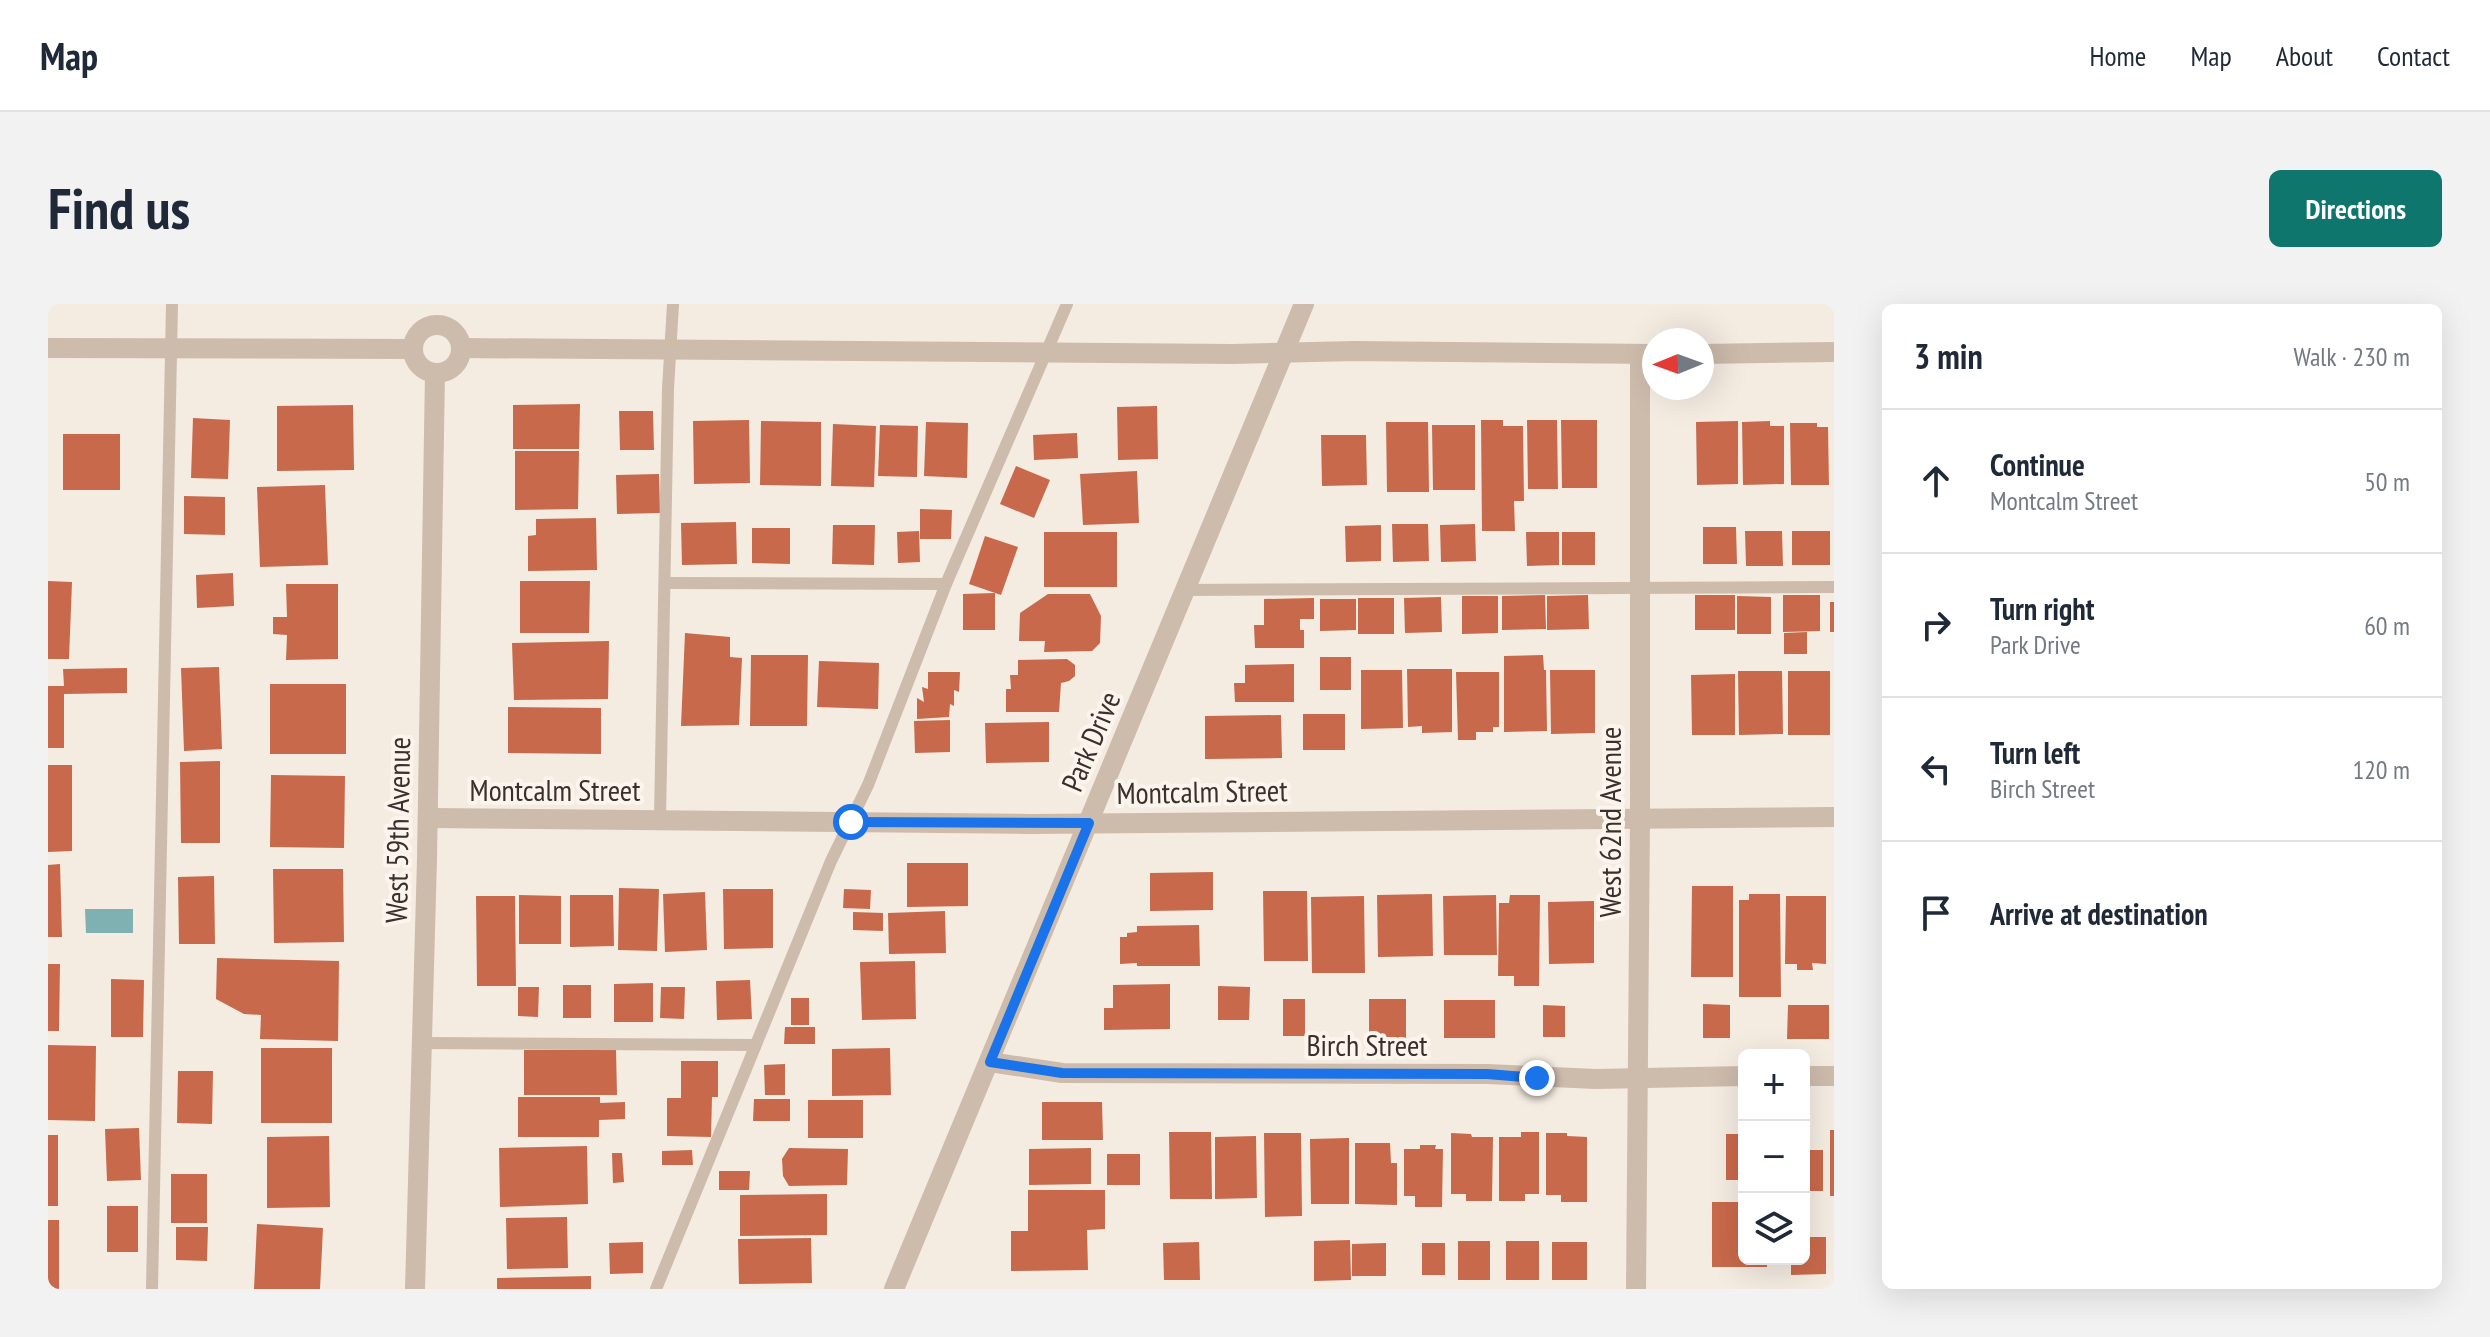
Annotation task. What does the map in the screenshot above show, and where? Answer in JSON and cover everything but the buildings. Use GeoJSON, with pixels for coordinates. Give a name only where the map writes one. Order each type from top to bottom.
{"type":"FeatureCollection","features":[{"type":"Feature","properties":{"kind":"street","name":"Park Drive"},"geometry":{"type":"LineString","coordinates":[[894,1289],[1304,304]]}},
{"type":"Feature","properties":{"kind":"street"},"geometry":{"type":"LineString","coordinates":[[436,314],[443,325],[456,334],[461,348],[456,363],[443,372],[435,373],[421,368],[413,349],[417,335],[436,314]]}},
{"type":"Feature","properties":{"kind":"street"},"geometry":{"type":"LineString","coordinates":[[48,348],[413,349]]}},
{"type":"Feature","properties":{"kind":"street"},"geometry":{"type":"LineString","coordinates":[[461,348],[1642,354]]}},
{"type":"Feature","properties":{"kind":"street"},"geometry":{"type":"LineString","coordinates":[[1714,354],[1834,352]]}},
{"type":"Feature","properties":{"kind":"street","name":"West 59th Avenue"},"geometry":{"type":"LineString","coordinates":[[415,1289],[428,818],[435,373]]}},
{"type":"Feature","properties":{"kind":"street","name":"West 62nd Avenue"},"geometry":{"type":"LineString","coordinates":[[1636,1289],[1639,589],[1645,400]]}},
{"type":"Feature","properties":{"kind":"street","name":"Montcalm Street"},"geometry":{"type":"LineString","coordinates":[[428,818],[1089,823],[1834,817]]}},
{"type":"Feature","properties":{"kind":"street","name":"Birch Street"},"geometry":{"type":"LineString","coordinates":[[990,1062],[1062,1073],[1487,1074],[1596,1079],[1738,1076]]}},
{"type":"Feature","properties":{"kind":"street"},"geometry":{"type":"LineString","coordinates":[[1810,1076],[1834,1076]]}},
{"type":"Feature","properties":{"kind":"lane"},"geometry":{"type":"LineString","coordinates":[[152,1289],[172,304]]}},
{"type":"Feature","properties":{"kind":"lane"},"geometry":{"type":"LineString","coordinates":[[660,819],[668,404],[673,304]]}},
{"type":"Feature","properties":{"kind":"lane"},"geometry":{"type":"LineString","coordinates":[[656,1289],[831,861],[868,785],[946,584],[1067,304]]}},
{"type":"Feature","properties":{"kind":"lane"},"geometry":{"type":"LineString","coordinates":[[665,583],[946,584]]}},
{"type":"Feature","properties":{"kind":"lane"},"geometry":{"type":"LineString","coordinates":[[1186,590],[1834,587]]}},
{"type":"Feature","properties":{"kind":"lane"},"geometry":{"type":"LineString","coordinates":[[422,1043],[755,1045]]}},
{"type":"Feature","properties":{"kind":"water"},"geometry":{"type":"Polygon","coordinates":[[[85,909],[133,909],[133,933],[86,933],[85,909]]]}},
{"type":"Feature","properties":{"kind":"route"},"geometry":{"type":"LineString","coordinates":[[851,822],[1089,823],[990,1062],[1062,1073],[1487,1074],[1537,1078]]}}]}
